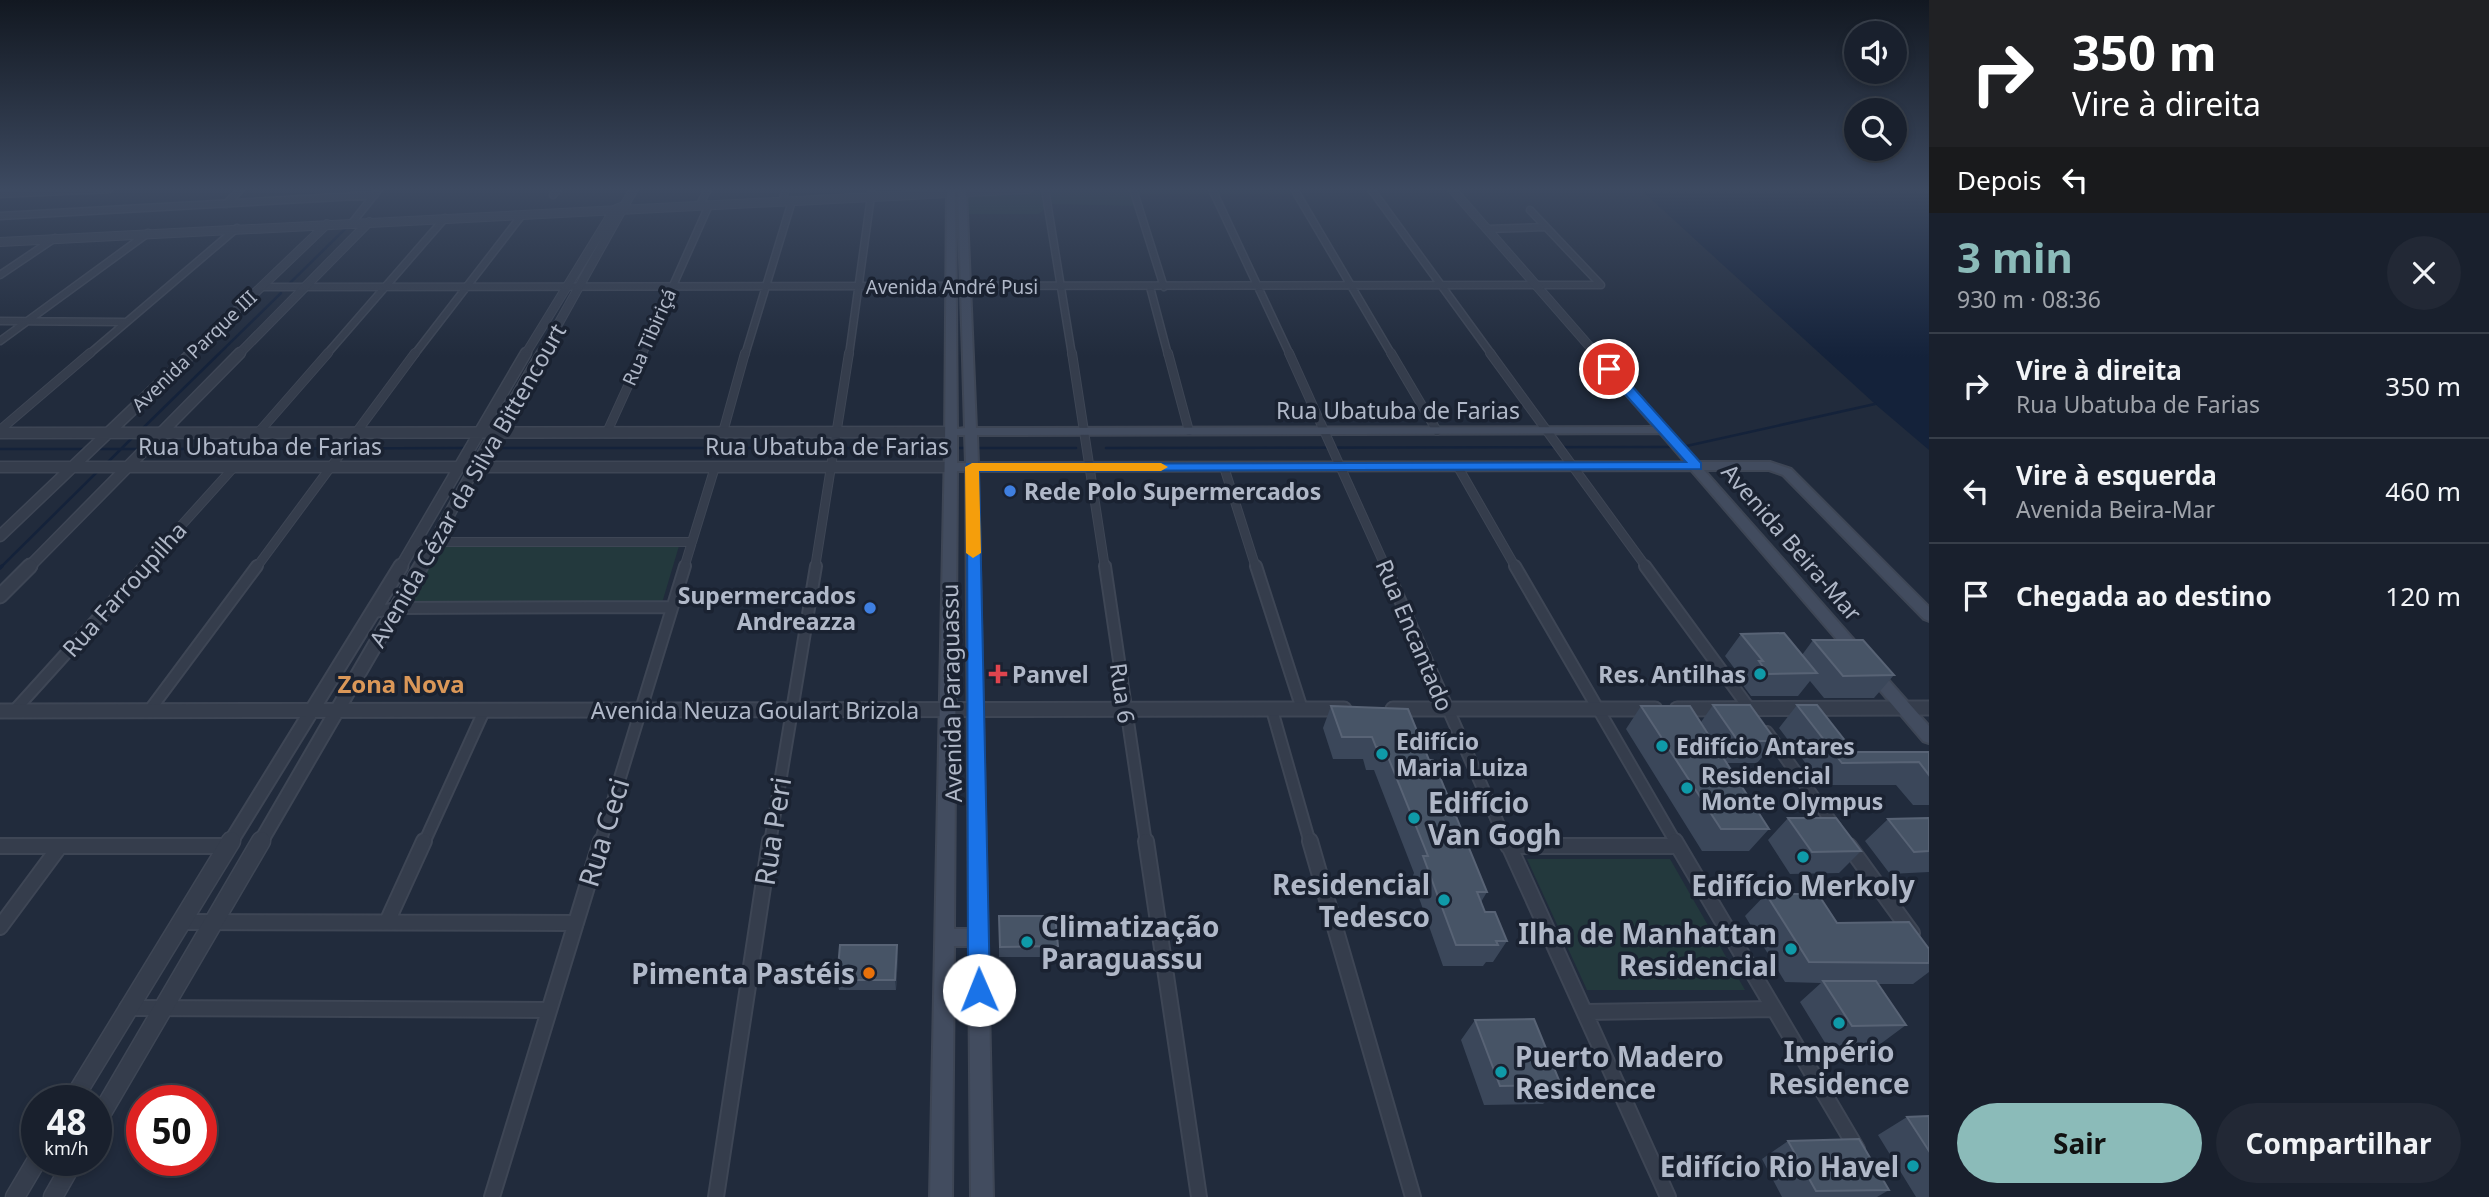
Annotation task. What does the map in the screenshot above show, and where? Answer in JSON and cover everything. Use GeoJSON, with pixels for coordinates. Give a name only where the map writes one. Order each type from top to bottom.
{"type":"FeatureCollection","features":[{"type":"Feature","properties":{"kind":"main road","name":"Avenida Paraguassu"},"geometry":{"type":"LineString","coordinates":[[941,1197],[951,462],[951,245]]}},
{"type":"Feature","properties":{"kind":"main road","name":"Avenida Paraguassu"},"geometry":{"type":"LineString","coordinates":[[965,245],[972,462],[982,1197]]}},
{"type":"Feature","properties":{"kind":"main road","name":"Rua Ubatuba de Farias"},"geometry":{"type":"LineString","coordinates":[[951,438],[1189,431],[1328,436],[1437,431],[1553,435],[1665,432]]}},
{"type":"Feature","properties":{"kind":"main road","name":"Avenida Beira-Mar"},"geometry":{"type":"LineString","coordinates":[[1665,432],[1929,737]]}},
{"type":"Feature","properties":{"kind":"main road","name":"Rua Ubatuba de Farias"},"geometry":{"type":"LineString","coordinates":[[951,462],[1090,467],[1224,467],[1340,461],[1458,467],[1694,463],[1780,468],[1787,471],[1929,616]]}},
{"type":"Feature","properties":{"kind":"main road"},"geometry":{"type":"LineString","coordinates":[[944,937],[978,938]]}},
{"type":"Feature","properties":{"kind":"street"},"geometry":{"type":"LineString","coordinates":[[0,275],[45,245]]}},
{"type":"Feature","properties":{"kind":"street"},"geometry":{"type":"LineString","coordinates":[[0,341],[132,245]]}},
{"type":"Feature","properties":{"kind":"street"},"geometry":{"type":"LineString","coordinates":[[0,432],[124,322],[217,245]]}},
{"type":"Feature","properties":{"kind":"street","name":"Avenida Parque III"},"geometry":{"type":"LineString","coordinates":[[0,536],[80,465],[108,433],[305,245]]}},
{"type":"Feature","properties":{"kind":"street","name":"Avenida Parque III"},"geometry":{"type":"LineString","coordinates":[[0,596],[137,458],[149,438],[162,433],[347,245]]}},
{"type":"Feature","properties":{"kind":"street"},"geometry":{"type":"LineString","coordinates":[[258,433],[422,245]]}},
{"type":"Feature","properties":{"kind":"street"},"geometry":{"type":"LineString","coordinates":[[149,711],[498,245]]}},
{"type":"Feature","properties":{"kind":"street","name":"Avenida Cézar da Silva Bittencourt"},"geometry":{"type":"LineString","coordinates":[[112,1096],[398,608],[469,463],[477,436],[565,287],[595,245]]}},
{"type":"Feature","properties":{"kind":"street","name":"Avenida Cézar da Silva Bittencourt"},"geometry":{"type":"LineString","coordinates":[[81,1085],[414,542],[469,463],[494,437],[602,245]]}},
{"type":"Feature","properties":{"kind":"street","name":"Rua Tibiriçá"},"geometry":{"type":"LineString","coordinates":[[607,432],[690,245]]}},
{"type":"Feature","properties":{"kind":"street"},"geometry":{"type":"LineString","coordinates":[[723,432],[778,245]]}},
{"type":"Feature","properties":{"kind":"street"},"geometry":{"type":"LineString","coordinates":[[836,432],[863,245]]}},
{"type":"Feature","properties":{"kind":"street","name":"Rua 6"},"geometry":{"type":"LineString","coordinates":[[1054,245],[1090,467],[1199,1197]]}},
{"type":"Feature","properties":{"kind":"street"},"geometry":{"type":"LineString","coordinates":[[1151,245],[1164,287]]}},
{"type":"Feature","properties":{"kind":"street","name":"Rua Encantado"},"geometry":{"type":"LineString","coordinates":[[1237,245],[1340,461],[1508,846],[1586,1012],[1668,1197]]}},
{"type":"Feature","properties":{"kind":"street"},"geometry":{"type":"LineString","coordinates":[[1327,245],[1437,431]]}},
{"type":"Feature","properties":{"kind":"street"},"geometry":{"type":"LineString","coordinates":[[1412,245],[1921,944]]}},
{"type":"Feature","properties":{"kind":"street","name":"Avenida Beira-Mar"},"geometry":{"type":"LineString","coordinates":[[1501,245],[1665,432]]}},
{"type":"Feature","properties":{"kind":"street","name":"Avenida André Pusi"},"geometry":{"type":"LineString","coordinates":[[261,287],[1598,287],[1601,283],[1564,245]]}},
{"type":"Feature","properties":{"kind":"street"},"geometry":{"type":"LineString","coordinates":[[1150,287],[1189,431]]}},
{"type":"Feature","properties":{"kind":"street"},"geometry":{"type":"LineString","coordinates":[[0,321],[124,322]]}},
{"type":"Feature","properties":{"kind":"street","name":"Rua Ubatuba de Farias"},"geometry":{"type":"LineString","coordinates":[[0,432],[121,433],[149,438]]}},
{"type":"Feature","properties":{"kind":"street","name":"Rua Ubatuba de Farias"},"geometry":{"type":"LineString","coordinates":[[162,433],[356,433],[494,437],[607,432],[836,432],[951,438]]}},
{"type":"Feature","properties":{"kind":"street","name":"Rua Peri"},"geometry":{"type":"LineString","coordinates":[[716,1197],[790,710],[833,467],[836,432]]}},
{"type":"Feature","properties":{"kind":"street","name":"Rua Ubatuba de Farias"},"geometry":{"type":"LineString","coordinates":[[0,467],[469,463],[833,467],[951,462]]}},
{"type":"Feature","properties":{"kind":"street","name":"Rua Farroupilha"},"geometry":{"type":"LineString","coordinates":[[7,711],[234,467]]}},
{"type":"Feature","properties":{"kind":"street","name":"Rua Ceci"},"geometry":{"type":"LineString","coordinates":[[492,1197],[715,467]]}},
{"type":"Feature","properties":{"kind":"street"},"geometry":{"type":"LineString","coordinates":[[1224,467],[1302,709]]}},
{"type":"Feature","properties":{"kind":"street"},"geometry":{"type":"LineString","coordinates":[[1458,467],[1865,1162]]}},
{"type":"Feature","properties":{"kind":"street"},"geometry":{"type":"LineString","coordinates":[[414,542],[692,542]]}},
{"type":"Feature","properties":{"kind":"street"},"geometry":{"type":"LineString","coordinates":[[373,612],[398,608],[672,607]]}},
{"type":"Feature","properties":{"kind":"street"},"geometry":{"type":"LineString","coordinates":[[1381,709],[1929,708]]}},
{"type":"Feature","properties":{"kind":"street","name":"Avenida Neuza Goulart Brizola"},"geometry":{"type":"LineString","coordinates":[[7,711],[1355,709]]}},
{"type":"Feature","properties":{"kind":"street"},"geometry":{"type":"LineString","coordinates":[[1272,710],[1413,1197]]}},
{"type":"Feature","properties":{"kind":"street"},"geometry":{"type":"LineString","coordinates":[[387,922],[484,711]]}},
{"type":"Feature","properties":{"kind":"street"},"geometry":{"type":"LineString","coordinates":[[0,846],[226,846]]}},
{"type":"Feature","properties":{"kind":"street"},"geometry":{"type":"LineString","coordinates":[[0,927],[61,846]]}},
{"type":"Feature","properties":{"kind":"street"},"geometry":{"type":"LineString","coordinates":[[1508,846],[1678,846]]}},
{"type":"Feature","properties":{"kind":"street"},"geometry":{"type":"LineString","coordinates":[[180,922],[576,923]]}},
{"type":"Feature","properties":{"kind":"street"},"geometry":{"type":"LineString","coordinates":[[127,1008],[549,1010]]}},
{"type":"Feature","properties":{"kind":"street"},"geometry":{"type":"LineString","coordinates":[[1586,1012],[1773,1009]]}},
{"type":"Feature","properties":{"kind":"street"},"geometry":{"type":"LineString","coordinates":[[15,1197],[27,1176]]}},
{"type":"Feature","properties":{"kind":"street"},"geometry":{"type":"LineString","coordinates":[[53,1197],[65,1176]]}},
{"type":"Feature","properties":{"kind":"green space"},"geometry":{"type":"Polygon","coordinates":[[[437,545],[679,546],[662,603],[404,603],[437,545]]]}},
{"type":"Feature","properties":{"kind":"green space"},"geometry":{"type":"Polygon","coordinates":[[[1527,859],[1670,859],[1745,990],[1587,990],[1527,859]]]}},
{"type":"Feature","properties":{"kind":"water"},"geometry":{"type":"Polygon","coordinates":[[[1701,245],[1929,245],[1929,450],[1701,245]]]}},
{"type":"Feature","properties":{"kind":"building"},"geometry":{"type":"Polygon","coordinates":[[[1784,633],[1817,673],[1768,674],[1759,661],[1763,661],[1741,634],[1784,633]]]}},
{"type":"Feature","properties":{"kind":"building"},"geometry":{"type":"Polygon","coordinates":[[[1813,640],[1863,640],[1894,675],[1843,676],[1813,640]]]}},
{"type":"Feature","properties":{"kind":"building"},"geometry":{"type":"Polygon","coordinates":[[[1713,705],[1750,705],[1776,741],[1738,741],[1713,705]]]}},
{"type":"Feature","properties":{"kind":"building"},"geometry":{"type":"Polygon","coordinates":[[[1797,705],[1817,705],[1854,752],[1929,752],[1929,775],[1919,762],[1842,763],[1797,705]]]}},
{"type":"Feature","properties":{"kind":"building"},"geometry":{"type":"Polygon","coordinates":[[[1331,706],[1408,709],[1429,760],[1433,760],[1487,892],[1477,892],[1485,912],[1495,912],[1507,941],[1496,941],[1498,945],[1456,945],[1423,856],[1428,856],[1384,747],[1376,747],[1372,737],[1342,737],[1331,706]]]}},
{"type":"Feature","properties":{"kind":"building"},"geometry":{"type":"Polygon","coordinates":[[[1641,706],[1690,706],[1769,829],[1721,829],[1641,706]]]}},
{"type":"Feature","properties":{"kind":"building"},"geometry":{"type":"Polygon","coordinates":[[[1788,818],[1836,818],[1861,851],[1812,852],[1788,818]]]}},
{"type":"Feature","properties":{"kind":"building"},"geometry":{"type":"Polygon","coordinates":[[[1929,818],[1929,851],[1914,852],[1888,819],[1929,818]]]}},
{"type":"Feature","properties":{"kind":"building"},"geometry":{"type":"Polygon","coordinates":[[[1766,894],[1818,894],[1837,923],[1909,922],[1929,949],[1929,963],[1809,962],[1766,894]]]}},
{"type":"Feature","properties":{"kind":"building","name":"Climatização Paraguassu"},"geometry":{"type":"Polygon","coordinates":[[[999,916],[1055,916],[1058,946],[1000,947],[999,916]]]}},
{"type":"Feature","properties":{"kind":"building","name":"Pimenta Pastéis"},"geometry":{"type":"Polygon","coordinates":[[[840,945],[897,945],[895,980],[837,980],[840,945]]]}},
{"type":"Feature","properties":{"kind":"building"},"geometry":{"type":"Polygon","coordinates":[[[1823,981],[1876,981],[1906,1025],[1852,1026],[1823,981]]]}},
{"type":"Feature","properties":{"kind":"building"},"geometry":{"type":"Polygon","coordinates":[[[1534,1019],[1561,1085],[1500,1086],[1475,1020],[1534,1019]]]}},
{"type":"Feature","properties":{"kind":"building"},"geometry":{"type":"Polygon","coordinates":[[[1929,1116],[1929,1151],[1907,1117],[1929,1116]]]}},
{"type":"Feature","properties":{"kind":"building"},"geometry":{"type":"Polygon","coordinates":[[[1859,1139],[1889,1190],[1816,1191],[1788,1141],[1859,1139]]]}},
{"type":"Feature","properties":{"kind":"waterway"},"geometry":{"type":"LineString","coordinates":[[290,283],[329,245]]}},
{"type":"Feature","properties":{"kind":"waterway"},"geometry":{"type":"LineString","coordinates":[[140,431],[281,293]]}},
{"type":"Feature","properties":{"kind":"waterway"},"geometry":{"type":"LineString","coordinates":[[1682,447],[1875,404]]}},
{"type":"Feature","properties":{"kind":"waterway"},"geometry":{"type":"LineString","coordinates":[[121,449],[134,436]]}},
{"type":"Feature","properties":{"kind":"waterway"},"geometry":{"type":"LineString","coordinates":[[1106,448],[1674,447]]}},
{"type":"Feature","properties":{"kind":"waterway"},"geometry":{"type":"LineString","coordinates":[[149,449],[467,448]]}},
{"type":"Feature","properties":{"kind":"waterway"},"geometry":{"type":"LineString","coordinates":[[475,448],[827,448]]}},
{"type":"Feature","properties":{"kind":"waterway"},"geometry":{"type":"LineString","coordinates":[[843,448],[1076,448]]}},
{"type":"Feature","properties":{"kind":"waterway"},"geometry":{"type":"LineString","coordinates":[[0,449],[85,449]]}},
{"type":"Feature","properties":{"kind":"waterway"},"geometry":{"type":"LineString","coordinates":[[97,449],[121,449]]}},
{"type":"Feature","properties":{"kind":"waterway"},"geometry":{"type":"LineString","coordinates":[[107,463],[121,449]]}},
{"type":"Feature","properties":{"kind":"waterway"},"geometry":{"type":"LineString","coordinates":[[121,449],[141,449]]}},
{"type":"Feature","properties":{"kind":"waterway"},"geometry":{"type":"LineString","coordinates":[[2,566],[0,568],[99,470]]}},
{"type":"Feature","properties":{"kind":"slow traffic"},"geometry":{"type":"LineString","coordinates":[[973,553],[972,467],[1161,467]]}},
{"type":"Feature","properties":{"kind":"place","name":"Rede Polo Supermercados"},"geometry":{"type":"Point","coordinates":[1010,491]}},
{"type":"Feature","properties":{"kind":"place","name":"Supermercados Andreazza"},"geometry":{"type":"Point","coordinates":[870,608]}},
{"type":"Feature","properties":{"kind":"place","name":"Panvel"},"geometry":{"type":"Point","coordinates":[998,674]}},
{"type":"Feature","properties":{"kind":"place","name":"Res. Antilhas"},"geometry":{"type":"Point","coordinates":[1760,674]}},
{"type":"Feature","properties":{"kind":"place","name":"Edifício Antares"},"geometry":{"type":"Point","coordinates":[1662,746]}},
{"type":"Feature","properties":{"kind":"place","name":"Edifício Maria Luiza"},"geometry":{"type":"Point","coordinates":[1382,754]}},
{"type":"Feature","properties":{"kind":"place","name":"Residencial Monte Olympus"},"geometry":{"type":"Point","coordinates":[1687,788]}},
{"type":"Feature","properties":{"kind":"place","name":"Edifício Van Gogh"},"geometry":{"type":"Point","coordinates":[1414,818]}},
{"type":"Feature","properties":{"kind":"place","name":"Edifício Merkoly"},"geometry":{"type":"Point","coordinates":[1803,857]}},
{"type":"Feature","properties":{"kind":"place","name":"Residencial Tedesco"},"geometry":{"type":"Point","coordinates":[1444,900]}},
{"type":"Feature","properties":{"kind":"place","name":"Climatização Paraguassu"},"geometry":{"type":"Point","coordinates":[1027,942]}},
{"type":"Feature","properties":{"kind":"place","name":"Ilha de Manhattan Residencial"},"geometry":{"type":"Point","coordinates":[1791,949]}},
{"type":"Feature","properties":{"kind":"place","name":"Pimenta Pastéis"},"geometry":{"type":"Point","coordinates":[869,973]}},
{"type":"Feature","properties":{"kind":"place","name":"Império Residence"},"geometry":{"type":"Point","coordinates":[1839,1023]}},
{"type":"Feature","properties":{"kind":"place","name":"Puerto Madero Residence"},"geometry":{"type":"Point","coordinates":[1501,1072]}},
{"type":"Feature","properties":{"kind":"place","name":"Edifício Rio Havel"},"geometry":{"type":"Point","coordinates":[1913,1166]}},
{"type":"Feature","properties":{"kind":"district","name":"Zona Nova"},"geometry":{"type":"Point","coordinates":[401,683]}},
{"type":"Feature","properties":{"kind":"route"},"geometry":{"type":"LineString","coordinates":[[979,990],[972,467],[1697,466],[1609,369]]}}]}
